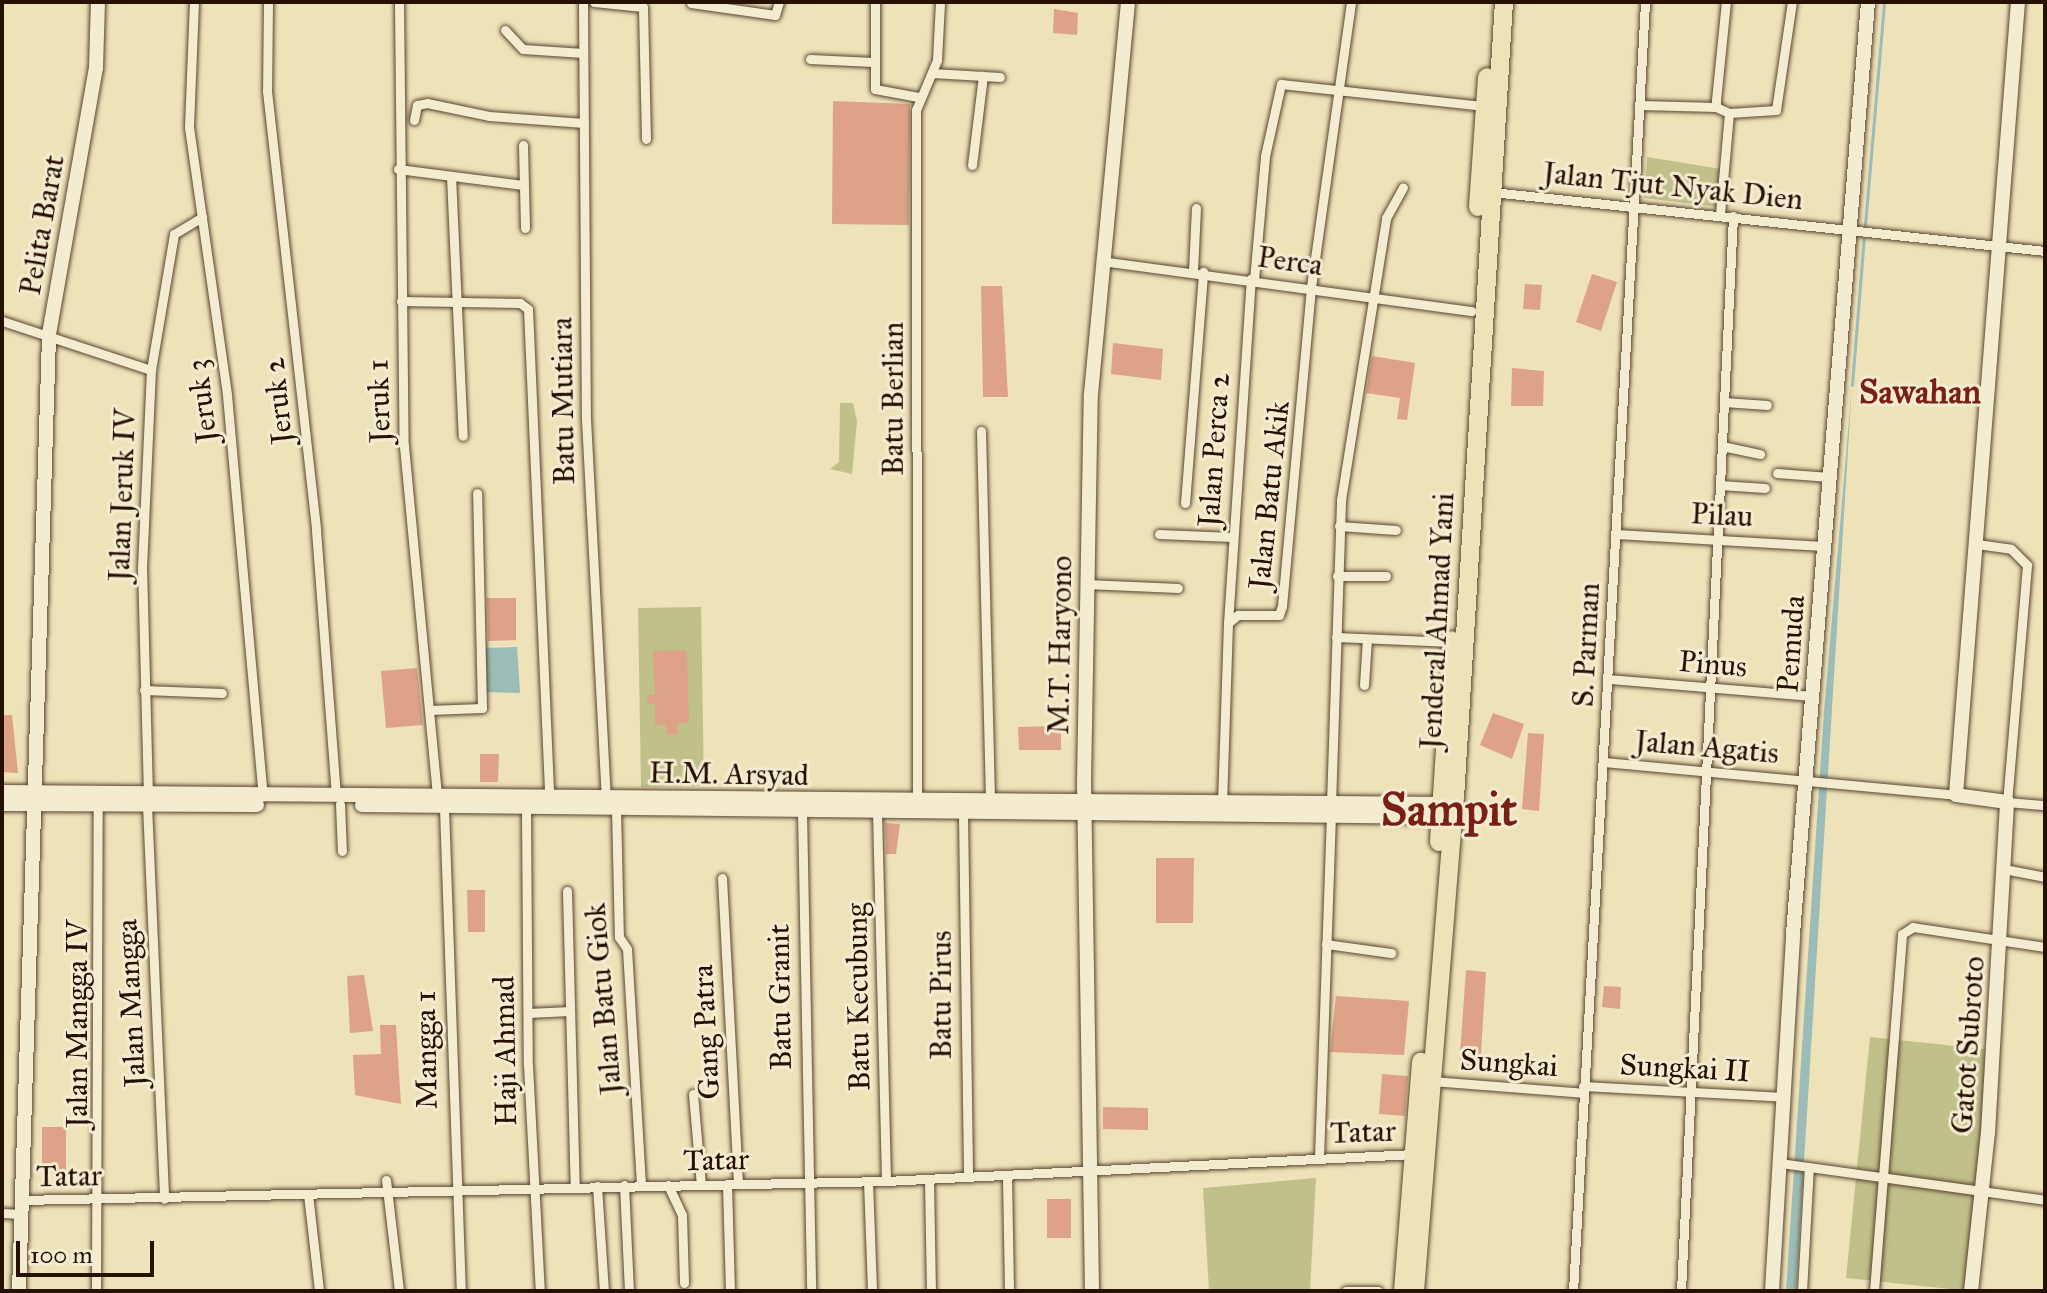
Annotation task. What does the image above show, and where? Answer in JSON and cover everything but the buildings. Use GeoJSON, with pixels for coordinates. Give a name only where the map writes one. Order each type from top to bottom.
{"type":"FeatureCollection","features":[{"type":"Feature","properties":{"kind":"highway","name":"Jenderal Ahmad Yani"},"geometry":{"type":"LineString","coordinates":[[1471,420],[1472,311],[1492,2]]}},
{"type":"Feature","properties":{"kind":"highway","name":"Jenderal Ahmad Yani"},"geometry":{"type":"LineString","coordinates":[[1415,1291],[1432,1081],[1456,630],[1492,192],[1504,2]]}},
{"type":"Feature","properties":{"kind":"highway","name":"Jenderal Ahmad Yani"},"geometry":{"type":"LineString","coordinates":[[1403,1291],[1413,1154],[1448,811]]}},
{"type":"Feature","properties":{"kind":"street","name":"Pelita Barat"},"geometry":{"type":"LineString","coordinates":[[19,1291],[32,798],[49,334],[96,68],[98,2]]}},
{"type":"Feature","properties":{"kind":"street","name":"Jeruk 3"},"geometry":{"type":"LineString","coordinates":[[194,2],[189,127],[227,395],[263,796]]}},
{"type":"Feature","properties":{"kind":"street","name":"Jeruk 2"},"geometry":{"type":"LineString","coordinates":[[268,2],[267,91],[316,530],[342,851]]}},
{"type":"Feature","properties":{"kind":"street","name":"Jeruk 1"},"geometry":{"type":"LineString","coordinates":[[399,2],[398,169],[407,482],[441,802]]}},
{"type":"Feature","properties":{"kind":"street","name":"Batu Mutiara"},"geometry":{"type":"LineString","coordinates":[[583,2],[587,447],[611,803]]}},
{"type":"Feature","properties":{"kind":"street"},"geometry":{"type":"LineString","coordinates":[[594,2],[643,5],[646,139]]}},
{"type":"Feature","properties":{"kind":"street"},"geometry":{"type":"LineString","coordinates":[[691,3],[775,15],[779,2]]}},
{"type":"Feature","properties":{"kind":"street"},"geometry":{"type":"LineString","coordinates":[[875,2],[873,62],[877,92],[918,97],[932,73],[940,2]]}},
{"type":"Feature","properties":{"kind":"street","name":"M.T. Haryono"},"geometry":{"type":"LineString","coordinates":[[1092,1291],[1088,1172],[1086,584],[1101,261],[1128,2]]}},
{"type":"Feature","properties":{"kind":"street"},"geometry":{"type":"LineString","coordinates":[[1311,287],[1351,2]]}},
{"type":"Feature","properties":{"kind":"street","name":"S. Parman"},"geometry":{"type":"LineString","coordinates":[[1573,1291],[1645,2]]}},
{"type":"Feature","properties":{"kind":"street"},"geometry":{"type":"LineString","coordinates":[[1716,107],[1726,2]]}},
{"type":"Feature","properties":{"kind":"street"},"geometry":{"type":"LineString","coordinates":[[1640,105],[1716,107],[1729,113],[1776,110],[1792,2]]}},
{"type":"Feature","properties":{"kind":"street","name":"Pemuda"},"geometry":{"type":"LineString","coordinates":[[1772,1291],[1786,1164],[1784,1097],[1812,781],[1813,696],[1868,2]]}},
{"type":"Feature","properties":{"kind":"street"},"geometry":{"type":"LineString","coordinates":[[2018,2],[1956,795],[2045,805]]}},
{"type":"Feature","properties":{"kind":"street"},"geometry":{"type":"LineString","coordinates":[[505,30],[523,49],[583,53]]}},
{"type":"Feature","properties":{"kind":"street"},"geometry":{"type":"LineString","coordinates":[[810,59],[873,62]]}},
{"type":"Feature","properties":{"kind":"street"},"geometry":{"type":"LineString","coordinates":[[932,73],[1000,77]]}},
{"type":"Feature","properties":{"kind":"street"},"geometry":{"type":"LineString","coordinates":[[972,165],[983,76]]}},
{"type":"Feature","properties":{"kind":"street","name":"Jalan Perca 2"},"geometry":{"type":"LineString","coordinates":[[1228,623],[1252,280],[1278,88],[1289,83],[1339,90]]}},
{"type":"Feature","properties":{"kind":"street"},"geometry":{"type":"LineString","coordinates":[[1339,90],[1485,106]]}},
{"type":"Feature","properties":{"kind":"street","name":"Batu Berlian"},"geometry":{"type":"LineString","coordinates":[[917,802],[918,97]]}},
{"type":"Feature","properties":{"kind":"street"},"geometry":{"type":"LineString","coordinates":[[414,120],[417,105],[427,103],[489,116],[584,123]]}},
{"type":"Feature","properties":{"kind":"street"},"geometry":{"type":"LineString","coordinates":[[1720,214],[1729,113]]}},
{"type":"Feature","properties":{"kind":"street"},"geometry":{"type":"LineString","coordinates":[[523,145],[525,228]]}},
{"type":"Feature","properties":{"kind":"street"},"geometry":{"type":"LineString","coordinates":[[398,169],[523,185]]}},
{"type":"Feature","properties":{"kind":"street"},"geometry":{"type":"LineString","coordinates":[[451,176],[454,302],[463,436]]}},
{"type":"Feature","properties":{"kind":"street"},"geometry":{"type":"LineString","coordinates":[[1319,1158],[1339,526],[1386,218],[1403,187]]}},
{"type":"Feature","properties":{"kind":"street","name":"Jalan Tjut Nyak Dien"},"geometry":{"type":"LineString","coordinates":[[1492,192],[1633,204],[2045,251]]}},
{"type":"Feature","properties":{"kind":"street"},"geometry":{"type":"LineString","coordinates":[[1185,503],[1198,272],[1196,208]]}},
{"type":"Feature","properties":{"kind":"street"},"geometry":{"type":"LineString","coordinates":[[1681,1291],[1733,216]]}},
{"type":"Feature","properties":{"kind":"street","name":"Jalan Jeruk IV"},"geometry":{"type":"LineString","coordinates":[[148,800],[142,515],[151,370],[174,234],[202,217]]}},
{"type":"Feature","properties":{"kind":"street","name":"Perca"},"geometry":{"type":"LineString","coordinates":[[1101,261],[1472,311]]}},
{"type":"Feature","properties":{"kind":"street","name":"Jalan Batu Akik"},"geometry":{"type":"LineString","coordinates":[[1222,804],[1228,623],[1238,615],[1281,613],[1311,287]]}},
{"type":"Feature","properties":{"kind":"street"},"geometry":{"type":"LineString","coordinates":[[401,301],[520,303],[528,309],[549,797]]}},
{"type":"Feature","properties":{"kind":"street"},"geometry":{"type":"LineString","coordinates":[[2,321],[151,370]]}},
{"type":"Feature","properties":{"kind":"street"},"geometry":{"type":"LineString","coordinates":[[1724,402],[1767,405]]}},
{"type":"Feature","properties":{"kind":"street"},"geometry":{"type":"LineString","coordinates":[[981,431],[990,802]]}},
{"type":"Feature","properties":{"kind":"street"},"geometry":{"type":"LineString","coordinates":[[1722,446],[1760,454]]}},
{"type":"Feature","properties":{"kind":"street"},"geometry":{"type":"LineString","coordinates":[[1777,473],[1829,477]]}},
{"type":"Feature","properties":{"kind":"street"},"geometry":{"type":"LineString","coordinates":[[1720,485],[1765,488]]}},
{"type":"Feature","properties":{"kind":"street"},"geometry":{"type":"LineString","coordinates":[[429,710],[482,708],[477,493]]}},
{"type":"Feature","properties":{"kind":"street"},"geometry":{"type":"LineString","coordinates":[[1339,526],[1396,530]]}},
{"type":"Feature","properties":{"kind":"street"},"geometry":{"type":"LineString","coordinates":[[1159,534],[1232,537]]}},
{"type":"Feature","properties":{"kind":"street","name":"Pilau"},"geometry":{"type":"LineString","coordinates":[[1616,534],[1718,537],[1824,546]]}},
{"type":"Feature","properties":{"kind":"street"},"geometry":{"type":"LineString","coordinates":[[1977,544],[2019,553],[2027,569],[2007,802]]}},
{"type":"Feature","properties":{"kind":"street"},"geometry":{"type":"LineString","coordinates":[[1337,576],[1386,576]]}},
{"type":"Feature","properties":{"kind":"street"},"geometry":{"type":"LineString","coordinates":[[1086,584],[1178,588]]}},
{"type":"Feature","properties":{"kind":"street"},"geometry":{"type":"LineString","coordinates":[[1336,637],[1367,639],[1456,630]]}},
{"type":"Feature","properties":{"kind":"street"},"geometry":{"type":"LineString","coordinates":[[1364,685],[1367,639]]}},
{"type":"Feature","properties":{"kind":"street","name":"Pinus"},"geometry":{"type":"LineString","coordinates":[[1609,679],[1813,696]]}},
{"type":"Feature","properties":{"kind":"street"},"geometry":{"type":"LineString","coordinates":[[144,690],[222,693]]}},
{"type":"Feature","properties":{"kind":"street","name":"Jalan Agatis"},"geometry":{"type":"LineString","coordinates":[[1603,762],[1956,795]]}},
{"type":"Feature","properties":{"kind":"street","name":"H.M. Arsyad"},"geometry":{"type":"LineString","coordinates":[[2,792],[98,805],[263,796],[338,800]]}},
{"type":"Feature","properties":{"kind":"street","name":"H.M. Arsyad"},"geometry":{"type":"LineString","coordinates":[[441,802],[549,797],[611,803],[802,811],[963,813],[1222,804],[1245,810]]}},
{"type":"Feature","properties":{"kind":"street","name":"H.M. Arsyad"},"geometry":{"type":"LineString","coordinates":[[2,804],[32,798],[338,800],[441,802],[526,809],[611,803],[990,802],[1085,809],[1448,811]]}},
{"type":"Feature","properties":{"kind":"street","name":"Jalan Mangga"},"geometry":{"type":"LineString","coordinates":[[148,800],[164,1199]]}},
{"type":"Feature","properties":{"kind":"street","name":"Mangga 1"},"geometry":{"type":"LineString","coordinates":[[441,802],[454,1190],[461,1291]]}},
{"type":"Feature","properties":{"kind":"street","name":"Gatot Subroto"},"geometry":{"type":"LineString","coordinates":[[1971,1291],[1983,1191],[2001,942],[2007,802]]}},
{"type":"Feature","properties":{"kind":"street","name":"Jalan Batu Giok"},"geometry":{"type":"LineString","coordinates":[[611,803],[619,937],[627,949],[641,1185]]}},
{"type":"Feature","properties":{"kind":"street","name":"Jalan Mangga IV"},"geometry":{"type":"LineString","coordinates":[[96,1291],[100,1199],[98,805]]}},
{"type":"Feature","properties":{"kind":"street","name":"Haji Ahmad"},"geometry":{"type":"LineString","coordinates":[[526,809],[532,1187],[540,1291]]}},
{"type":"Feature","properties":{"kind":"street","name":"Batu Granit"},"geometry":{"type":"LineString","coordinates":[[802,811],[811,1291]]}},
{"type":"Feature","properties":{"kind":"street","name":"Batu Kecubung"},"geometry":{"type":"LineString","coordinates":[[877,812],[886,1181]]}},
{"type":"Feature","properties":{"kind":"street","name":"Batu Pirus"},"geometry":{"type":"LineString","coordinates":[[963,813],[968,1177]]}},
{"type":"Feature","properties":{"kind":"street"},"geometry":{"type":"LineString","coordinates":[[2004,869],[2045,877]]}},
{"type":"Feature","properties":{"kind":"street","name":"Gang Patra"},"geometry":{"type":"LineString","coordinates":[[722,878],[738,1184]]}},
{"type":"Feature","properties":{"kind":"street"},"geometry":{"type":"LineString","coordinates":[[567,891],[575,1187]]}},
{"type":"Feature","properties":{"kind":"street"},"geometry":{"type":"LineString","coordinates":[[1874,1291],[1880,1176],[1902,934],[1918,928],[2045,947]]}},
{"type":"Feature","properties":{"kind":"street"},"geometry":{"type":"LineString","coordinates":[[1326,944],[1391,953]]}},
{"type":"Feature","properties":{"kind":"street"},"geometry":{"type":"LineString","coordinates":[[528,1013],[570,1011]]}},
{"type":"Feature","properties":{"kind":"street","name":"Sungkai"},"geometry":{"type":"LineString","coordinates":[[1432,1081],[1583,1089]]}},
{"type":"Feature","properties":{"kind":"street","name":"Sungkai II"},"geometry":{"type":"LineString","coordinates":[[1583,1089],[1784,1097]]}},
{"type":"Feature","properties":{"kind":"street"},"geometry":{"type":"LineString","coordinates":[[693,1094],[701,1185]]}},
{"type":"Feature","properties":{"kind":"street","name":"Tatar"},"geometry":{"type":"LineString","coordinates":[[2,1213],[20,1207],[100,1199],[886,1181],[1413,1154]]}},
{"type":"Feature","properties":{"kind":"street"},"geometry":{"type":"LineString","coordinates":[[1786,1164],[2045,1200]]}},
{"type":"Feature","properties":{"kind":"street"},"geometry":{"type":"LineString","coordinates":[[1802,1291],[1806,1166]]}},
{"type":"Feature","properties":{"kind":"street"},"geometry":{"type":"LineString","coordinates":[[1007,1176],[1009,1291]]}},
{"type":"Feature","properties":{"kind":"street"},"geometry":{"type":"LineString","coordinates":[[929,1179],[931,1291]]}},
{"type":"Feature","properties":{"kind":"street"},"geometry":{"type":"LineString","coordinates":[[386,1180],[399,1291]]}},
{"type":"Feature","properties":{"kind":"street"},"geometry":{"type":"LineString","coordinates":[[868,1181],[872,1291]]}},
{"type":"Feature","properties":{"kind":"street"},"geometry":{"type":"LineString","coordinates":[[727,1184],[730,1291]]}},
{"type":"Feature","properties":{"kind":"street"},"geometry":{"type":"LineString","coordinates":[[624,1185],[629,1291]]}},
{"type":"Feature","properties":{"kind":"street"},"geometry":{"type":"LineString","coordinates":[[668,1185],[682,1215],[684,1283]]}},
{"type":"Feature","properties":{"kind":"street"},"geometry":{"type":"LineString","coordinates":[[597,1186],[604,1291]]}},
{"type":"Feature","properties":{"kind":"street"},"geometry":{"type":"LineString","coordinates":[[308,1194],[319,1291]]}},
{"type":"Feature","properties":{"kind":"street"},"geometry":{"type":"LineString","coordinates":[[1346,1291],[1378,1291]]}},
{"type":"Feature","properties":{"kind":"green space"},"geometry":{"type":"Polygon","coordinates":[[[1647,157],[1721,169],[1718,207],[1644,198],[1647,157]]]}},
{"type":"Feature","properties":{"kind":"green space"},"geometry":{"type":"Polygon","coordinates":[[[840,403],[853,403],[857,421],[852,474],[830,469],[839,462],[840,403]]]}},
{"type":"Feature","properties":{"kind":"green space"},"geometry":{"type":"Polygon","coordinates":[[[701,607],[704,786],[641,787],[638,608],[701,607]]]}},
{"type":"Feature","properties":{"kind":"green space"},"geometry":{"type":"Polygon","coordinates":[[[1870,1037],[1993,1050],[1969,1291],[1846,1278],[1870,1037]]]}},
{"type":"Feature","properties":{"kind":"green space"},"geometry":{"type":"Polygon","coordinates":[[[1316,1178],[1310,1291],[1209,1291],[1203,1188],[1316,1178]]]}},
{"type":"Feature","properties":{"kind":"water"},"geometry":{"type":"Polygon","coordinates":[[[1852,385],[1796,1291],[1786,1291],[1824,712],[1852,385]]]}},
{"type":"Feature","properties":{"kind":"water"},"geometry":{"type":"Polygon","coordinates":[[[517,647],[520,693],[486,692],[485,648],[517,647]]]}},
{"type":"Feature","properties":{"kind":"waterway"},"geometry":{"type":"LineString","coordinates":[[1865,225],[1884,2]]}},
{"type":"Feature","properties":{"kind":"waterway"},"geometry":{"type":"LineString","coordinates":[[1852,385],[1864,235]]}},
{"type":"Feature","properties":{"kind":"district","name":"Sawahan"},"geometry":{"type":"Point","coordinates":[1920,392]}},
{"type":"Feature","properties":{"kind":"district","name":"Sampit"},"geometry":{"type":"Point","coordinates":[1449,810]}}]}
